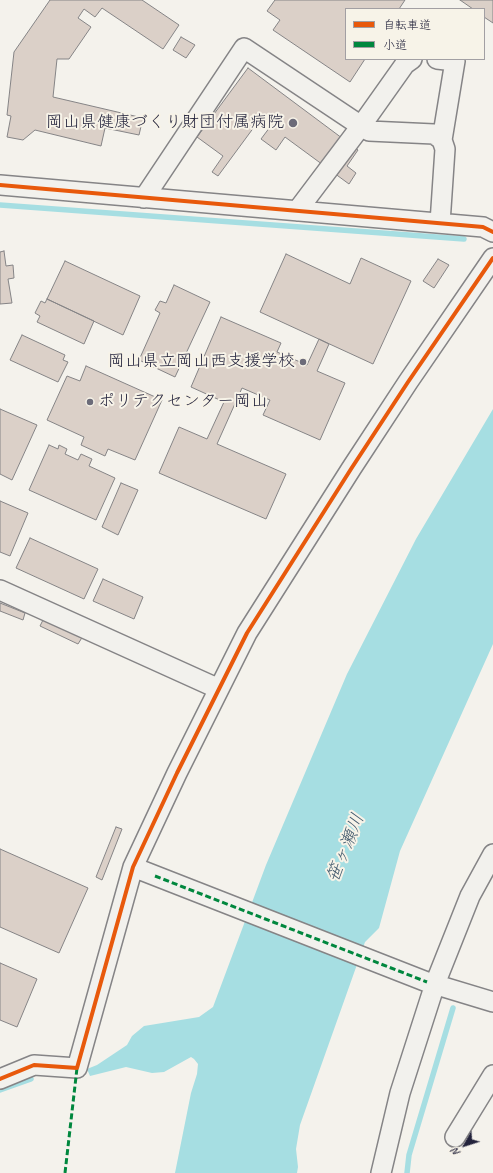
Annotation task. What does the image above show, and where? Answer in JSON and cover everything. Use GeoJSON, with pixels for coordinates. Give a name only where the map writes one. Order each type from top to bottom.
{"type":"FeatureCollection","features":[{"type":"Feature","properties":{"kind":"street"},"geometry":{"type":"LineString","coordinates":[[144,198],[244,48],[369,131],[434,134],[442,140]]}},
{"type":"Feature","properties":{"kind":"street"},"geometry":{"type":"LineString","coordinates":[[297,211],[361,126],[405,64],[411,60]]}},
{"type":"Feature","properties":{"kind":"street"},"geometry":{"type":"LineString","coordinates":[[440,223],[445,149],[442,140],[455,62],[443,60]]}},
{"type":"Feature","properties":{"kind":"street"},"geometry":{"type":"LineString","coordinates":[[0,185],[483,227],[493,232]]}},
{"type":"Feature","properties":{"kind":"street"},"geometry":{"type":"LineString","coordinates":[[0,1079],[34,1065],[76,1068],[133,867],[177,773],[247,633],[408,382],[493,258]]}},
{"type":"Feature","properties":{"kind":"street"},"geometry":{"type":"LineString","coordinates":[[0,590],[219,689]]}},
{"type":"Feature","properties":{"kind":"street"},"geometry":{"type":"LineString","coordinates":[[381,1173],[400,1093],[431,983],[470,896],[493,854]]}},
{"type":"Feature","properties":{"kind":"street"},"geometry":{"type":"LineString","coordinates":[[133,867],[431,983],[493,1002]]}},
{"type":"Feature","properties":{"kind":"street"},"geometry":{"type":"LineString","coordinates":[[455,1137],[493,1075]]}},
{"type":"Feature","properties":{"kind":"water","name":"笹ヶ瀬川"},"geometry":{"type":"Polygon","coordinates":[[[493,409],[493,644],[400,851],[379,928],[365,942],[300,1125],[296,1149],[298,1167],[297,1173],[175,1173],[191,1093],[197,1074],[198,1064],[194,1059],[191,1057],[164,1072],[152,1073],[126,1067],[90,1076],[87,1069],[97,1065],[127,1045],[132,1036],[144,1026],[199,1017],[213,1007],[266,865],[347,674],[416,539],[493,409]]]}},
{"type":"Feature","properties":{"kind":"building"},"geometry":{"type":"Polygon","coordinates":[[[50,0],[142,0],[179,25],[163,49],[102,8],[95,17],[84,9],[78,18],[91,27],[69,59],[57,59],[53,97],[143,118],[139,135],[105,128],[101,146],[35,130],[23,140],[7,137],[11,116],[7,115],[14,52],[50,0]]]}},
{"type":"Feature","properties":{"kind":"building"},"geometry":{"type":"Polygon","coordinates":[[[275,0],[405,0],[400,8],[345,8],[345,60],[364,60],[350,82],[273,30],[280,20],[267,11],[275,0]]]}},
{"type":"Feature","properties":{"kind":"building"},"geometry":{"type":"Polygon","coordinates":[[[460,0],[493,0],[493,23],[485,18],[485,8],[472,8],[460,0]]]}},
{"type":"Feature","properties":{"kind":"building"},"geometry":{"type":"Polygon","coordinates":[[[181,37],[195,45],[186,58],[173,50],[181,37]]]}},
{"type":"Feature","properties":{"kind":"building","name":"岡山県健康づくり財団付属病院"},"geometry":{"type":"Polygon","coordinates":[[[248,68],[358,150],[347,166],[356,173],[349,184],[285,137],[276,150],[261,139],[270,127],[260,119],[218,176],[212,172],[223,156],[197,137],[248,68]]]}},
{"type":"Feature","properties":{"kind":"building"},"geometry":{"type":"Polygon","coordinates":[[[4,251],[6,266],[13,265],[14,278],[8,279],[12,303],[0,304],[0,252],[4,251]]]}},
{"type":"Feature","properties":{"kind":"building"},"geometry":{"type":"Polygon","coordinates":[[[286,254],[350,284],[361,258],[411,281],[373,364],[260,312],[286,254]]]}},
{"type":"Feature","properties":{"kind":"building"},"geometry":{"type":"Polygon","coordinates":[[[438,259],[449,265],[434,288],[423,281],[438,259]]]}},
{"type":"Feature","properties":{"kind":"building"},"geometry":{"type":"Polygon","coordinates":[[[65,261],[140,296],[123,335],[47,299],[65,261]]]}},
{"type":"Feature","properties":{"kind":"building"},"geometry":{"type":"Polygon","coordinates":[[[174,285],[210,302],[175,377],[139,360],[160,313],[155,310],[160,301],[166,303],[174,285]]]}},
{"type":"Feature","properties":{"kind":"building"},"geometry":{"type":"Polygon","coordinates":[[[47,299],[94,321],[84,344],[37,322],[40,316],[35,313],[41,301],[45,303],[47,299]]]}},
{"type":"Feature","properties":{"kind":"building"},"geometry":{"type":"Polygon","coordinates":[[[221,317],[281,343],[277,352],[307,365],[319,339],[329,344],[317,371],[345,383],[320,440],[263,415],[270,400],[242,388],[217,444],[286,474],[266,519],[159,473],[179,427],[207,439],[224,402],[191,387],[221,317]]]}},
{"type":"Feature","properties":{"kind":"building"},"geometry":{"type":"Polygon","coordinates":[[[22,335],[65,355],[63,360],[68,362],[58,382],[10,360],[22,335]]]}},
{"type":"Feature","properties":{"kind":"building"},"geometry":{"type":"Polygon","coordinates":[[[86,366],[162,400],[135,460],[108,449],[105,456],[81,445],[84,437],[47,420],[67,376],[80,381],[86,366]]]}},
{"type":"Feature","properties":{"kind":"building"},"geometry":{"type":"Polygon","coordinates":[[[0,409],[37,425],[12,480],[0,474],[0,409]]]}},
{"type":"Feature","properties":{"kind":"building"},"geometry":{"type":"Polygon","coordinates":[[[49,445],[58,449],[59,445],[67,449],[65,454],[78,460],[81,454],[92,459],[89,466],[115,478],[96,520],[29,490],[49,445]]]}},
{"type":"Feature","properties":{"kind":"building"},"geometry":{"type":"Polygon","coordinates":[[[121,483],[138,490],[118,535],[102,527],[121,483]]]}},
{"type":"Feature","properties":{"kind":"building"},"geometry":{"type":"Polygon","coordinates":[[[0,501],[28,513],[10,556],[0,552],[0,501]]]}},
{"type":"Feature","properties":{"kind":"building"},"geometry":{"type":"Polygon","coordinates":[[[30,538],[98,569],[84,599],[16,568],[30,538]]]}},
{"type":"Feature","properties":{"kind":"building"},"geometry":{"type":"Polygon","coordinates":[[[103,579],[143,597],[134,619],[93,601],[103,579]]]}},
{"type":"Feature","properties":{"kind":"building"},"geometry":{"type":"Polygon","coordinates":[[[0,603],[25,613],[23,620],[0,611],[0,603]]]}},
{"type":"Feature","properties":{"kind":"building"},"geometry":{"type":"Polygon","coordinates":[[[44,618],[83,636],[78,644],[40,626],[44,618]]]}},
{"type":"Feature","properties":{"kind":"building"},"geometry":{"type":"Polygon","coordinates":[[[116,827],[122,829],[102,880],[96,877],[116,827]]]}},
{"type":"Feature","properties":{"kind":"building"},"geometry":{"type":"Polygon","coordinates":[[[0,849],[88,888],[59,953],[0,927],[0,849]]]}},
{"type":"Feature","properties":{"kind":"building"},"geometry":{"type":"Polygon","coordinates":[[[0,963],[37,979],[17,1027],[0,1020],[0,963]]]}},
{"type":"Feature","properties":{"kind":"waterway"},"geometry":{"type":"LineString","coordinates":[[0,205],[464,239]]}},
{"type":"Feature","properties":{"kind":"waterway"},"geometry":{"type":"LineString","coordinates":[[407,1173],[409,1155],[453,1008]]}},
{"type":"Feature","properties":{"kind":"waterway"},"geometry":{"type":"LineString","coordinates":[[0,1090],[31,1079]]}},
{"type":"Feature","properties":{"kind":"marked path"},"geometry":{"type":"LineString","coordinates":[[155,876],[427,982]]}},
{"type":"Feature","properties":{"kind":"marked path"},"geometry":{"type":"LineString","coordinates":[[65,1173],[77,1068]]}},
{"type":"Feature","properties":{"kind":"cycle path"},"geometry":{"type":"LineString","coordinates":[[0,185],[483,227],[493,232]]}},
{"type":"Feature","properties":{"kind":"cycle path"},"geometry":{"type":"LineString","coordinates":[[0,1079],[34,1065],[77,1068],[133,867],[177,773],[247,633],[408,382],[493,258]]}},
{"type":"Feature","properties":{"kind":"place","name":"岡山県健康づくり財団付属病院"},"geometry":{"type":"Point","coordinates":[293,123]}},
{"type":"Feature","properties":{"kind":"place","name":"岡山県立岡山西支援学校"},"geometry":{"type":"Point","coordinates":[303,362]}},
{"type":"Feature","properties":{"kind":"place","name":"ポリテクセンター岡山"},"geometry":{"type":"Point","coordinates":[90,402]}}]}
